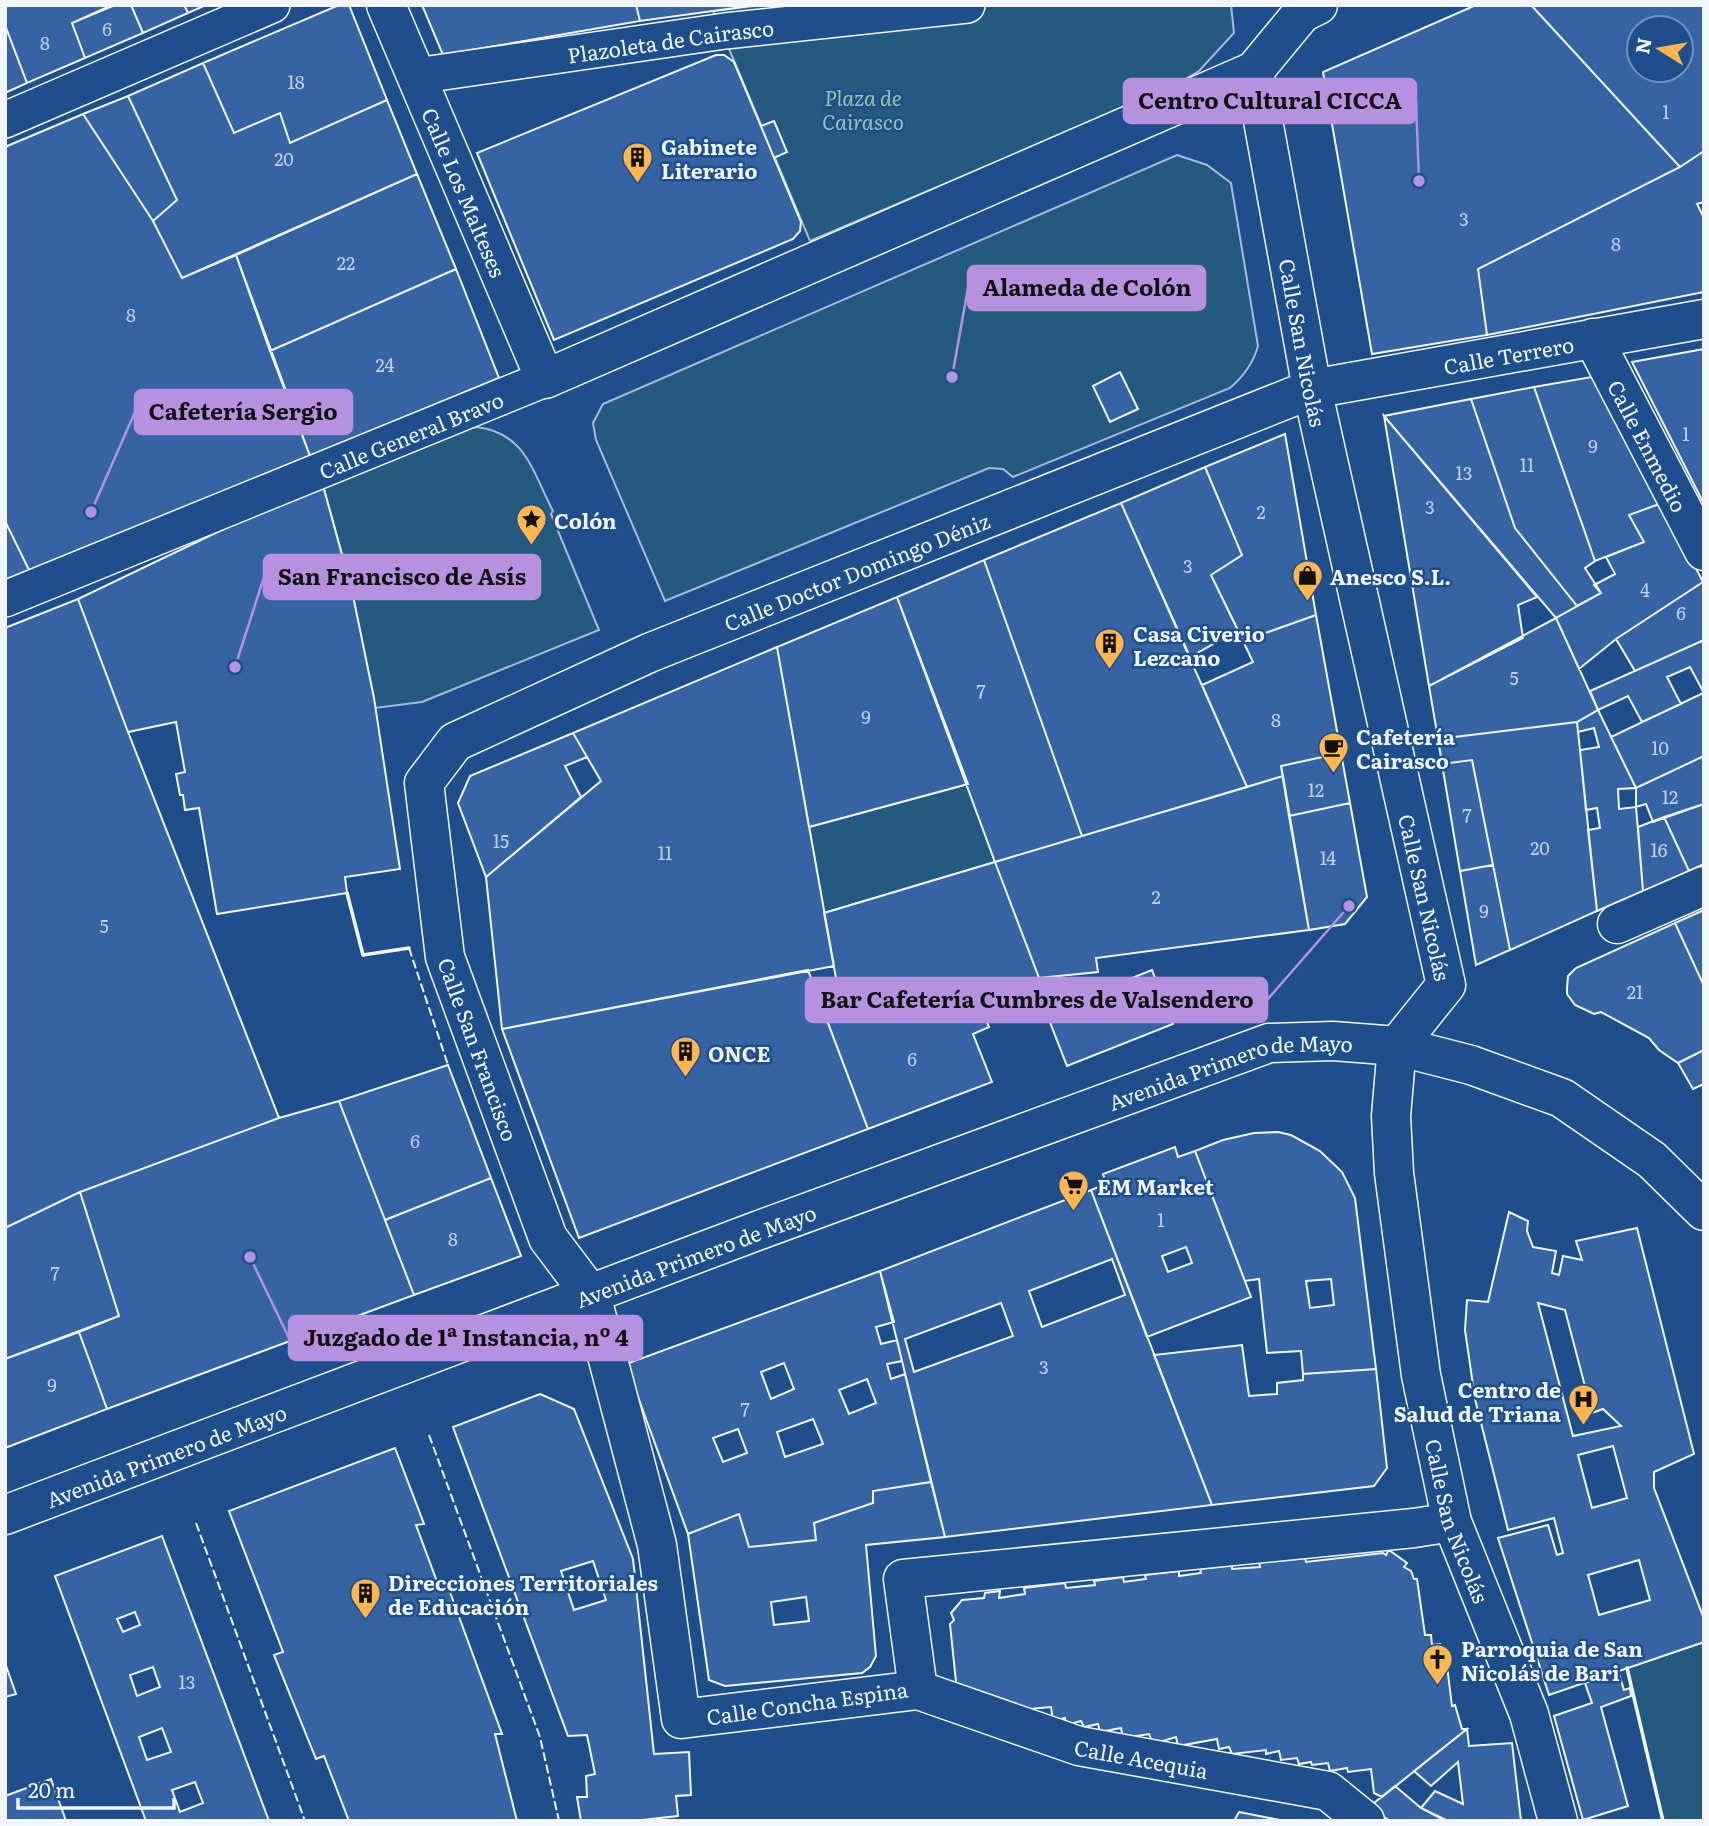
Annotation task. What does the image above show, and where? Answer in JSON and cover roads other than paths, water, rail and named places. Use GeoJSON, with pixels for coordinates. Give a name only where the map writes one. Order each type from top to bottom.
{"type":"FeatureCollection","features":[{"type":"Feature","properties":{"kind":"street"},"geometry":{"type":"LineString","coordinates":[[5,120],[272,5]]}},
{"type":"Feature","properties":{"kind":"street","name":"Calle Los Malteses"},"geometry":{"type":"LineString","coordinates":[[386,5],[545,379]]}},
{"type":"Feature","properties":{"kind":"street","name":"Plazoleta de Cairasco"},"geometry":{"type":"LineString","coordinates":[[416,76],[725,31],[967,5]]}},
{"type":"Feature","properties":{"kind":"street"},"geometry":{"type":"LineString","coordinates":[[1254,71],[1307,8]]}},
{"type":"Feature","properties":{"kind":"street","name":"Calle General Bravo"},"geometry":{"type":"LineString","coordinates":[[5,599],[545,379],[1254,71]]}},
{"type":"Feature","properties":{"kind":"street","name":"Calle San Nicolás"},"geometry":{"type":"LineString","coordinates":[[1254,71],[1312,389],[1446,985],[1397,1046],[1391,1116],[1394,1173],[1421,1375],[1452,1522],[1529,1714],[1558,1821]]}},
{"type":"Feature","properties":{"kind":"street","name":"Calle Terrero"},"geometry":{"type":"LineString","coordinates":[[1312,389],[1704,319]]}},
{"type":"Feature","properties":{"kind":"street","name":"Calle Enmedio"},"geometry":{"type":"LineString","coordinates":[[1593,338],[1704,551]]}},
{"type":"Feature","properties":{"kind":"street","name":"Calle Doctor Domingo Déniz"},"geometry":{"type":"LineString","coordinates":[[424,783],[455,742],[649,653],[1312,389]]}},
{"type":"Feature","properties":{"kind":"street","name":"Calle San Francisco"},"geometry":{"type":"LineString","coordinates":[[424,783],[445,957],[548,1238],[591,1295]]}},
{"type":"Feature","properties":{"kind":"street"},"geometry":{"type":"LineString","coordinates":[[1617,924],[1704,886]]}},
{"type":"Feature","properties":{"kind":"street","name":"Avenida Primero de Mayo"},"geometry":{"type":"LineString","coordinates":[[5,1515],[754,1232],[1269,1043],[1333,1041],[1397,1046],[1471,1065],[1562,1098],[1653,1160],[1704,1211]]}},
{"type":"Feature","properties":{"kind":"street","name":"Calle Concha Espina"},"geometry":{"type":"LineString","coordinates":[[591,1295],[657,1545],[681,1719],[918,1690],[903,1579],[1452,1522]]}},
{"type":"Feature","properties":{"kind":"street","name":"Calle Acequia"},"geometry":{"type":"LineString","coordinates":[[918,1690],[1079,1746],[1328,1791],[1365,1821]]}},
{"type":"Feature","properties":{"kind":"place","name":"Centro Cultural CICCA"},"geometry":{"type":"Point","coordinates":[1419,181]}},
{"type":"Feature","properties":{"kind":"place","name":"Gabinete Literario"},"geometry":{"type":"Point","coordinates":[638,184]}},
{"type":"Feature","properties":{"kind":"place","name":"Alameda de Colón"},"geometry":{"type":"Point","coordinates":[952,377]}},
{"type":"Feature","properties":{"kind":"place","name":"Cafetería Sergio"},"geometry":{"type":"Point","coordinates":[91,512]}},
{"type":"Feature","properties":{"kind":"place","name":"Colón"},"geometry":{"type":"Point","coordinates":[531,546]}},
{"type":"Feature","properties":{"kind":"place","name":"Anesco S.L."},"geometry":{"type":"Point","coordinates":[1307,602]}},
{"type":"Feature","properties":{"kind":"place","name":"San Francisco de Asís"},"geometry":{"type":"Point","coordinates":[235,667]}},
{"type":"Feature","properties":{"kind":"place","name":"Casa Civerio Lezcano"},"geometry":{"type":"Point","coordinates":[1110,671]}},
{"type":"Feature","properties":{"kind":"place","name":"Cafetería Cairasco"},"geometry":{"type":"Point","coordinates":[1333,774]}},
{"type":"Feature","properties":{"kind":"place","name":"Bar Cafetería Cumbres de Valsendero"},"geometry":{"type":"Point","coordinates":[1349,906]}},
{"type":"Feature","properties":{"kind":"place","name":"ONCE"},"geometry":{"type":"Point","coordinates":[685,1079]}},
{"type":"Feature","properties":{"kind":"place","name":"EM Market"},"geometry":{"type":"Point","coordinates":[1074,1212]}},
{"type":"Feature","properties":{"kind":"place","name":"Juzgado de 1ª Instancia, nº 4"},"geometry":{"type":"Point","coordinates":[250,1257]}},
{"type":"Feature","properties":{"kind":"place","name":"Centro de Salud de Triana"},"geometry":{"type":"Point","coordinates":[1584,1427]}},
{"type":"Feature","properties":{"kind":"place","name":"Direcciones Territoriales de Educación"},"geometry":{"type":"Point","coordinates":[365,1620]}},
{"type":"Feature","properties":{"kind":"place","name":"Parroquia de San Nicolás de Bari"},"geometry":{"type":"Point","coordinates":[1438,1686]}},
{"type":"Feature","properties":{"kind":"park label","name":"Plaza de Cairasco"},"geometry":{"type":"Point","coordinates":[863,108]}}]}
